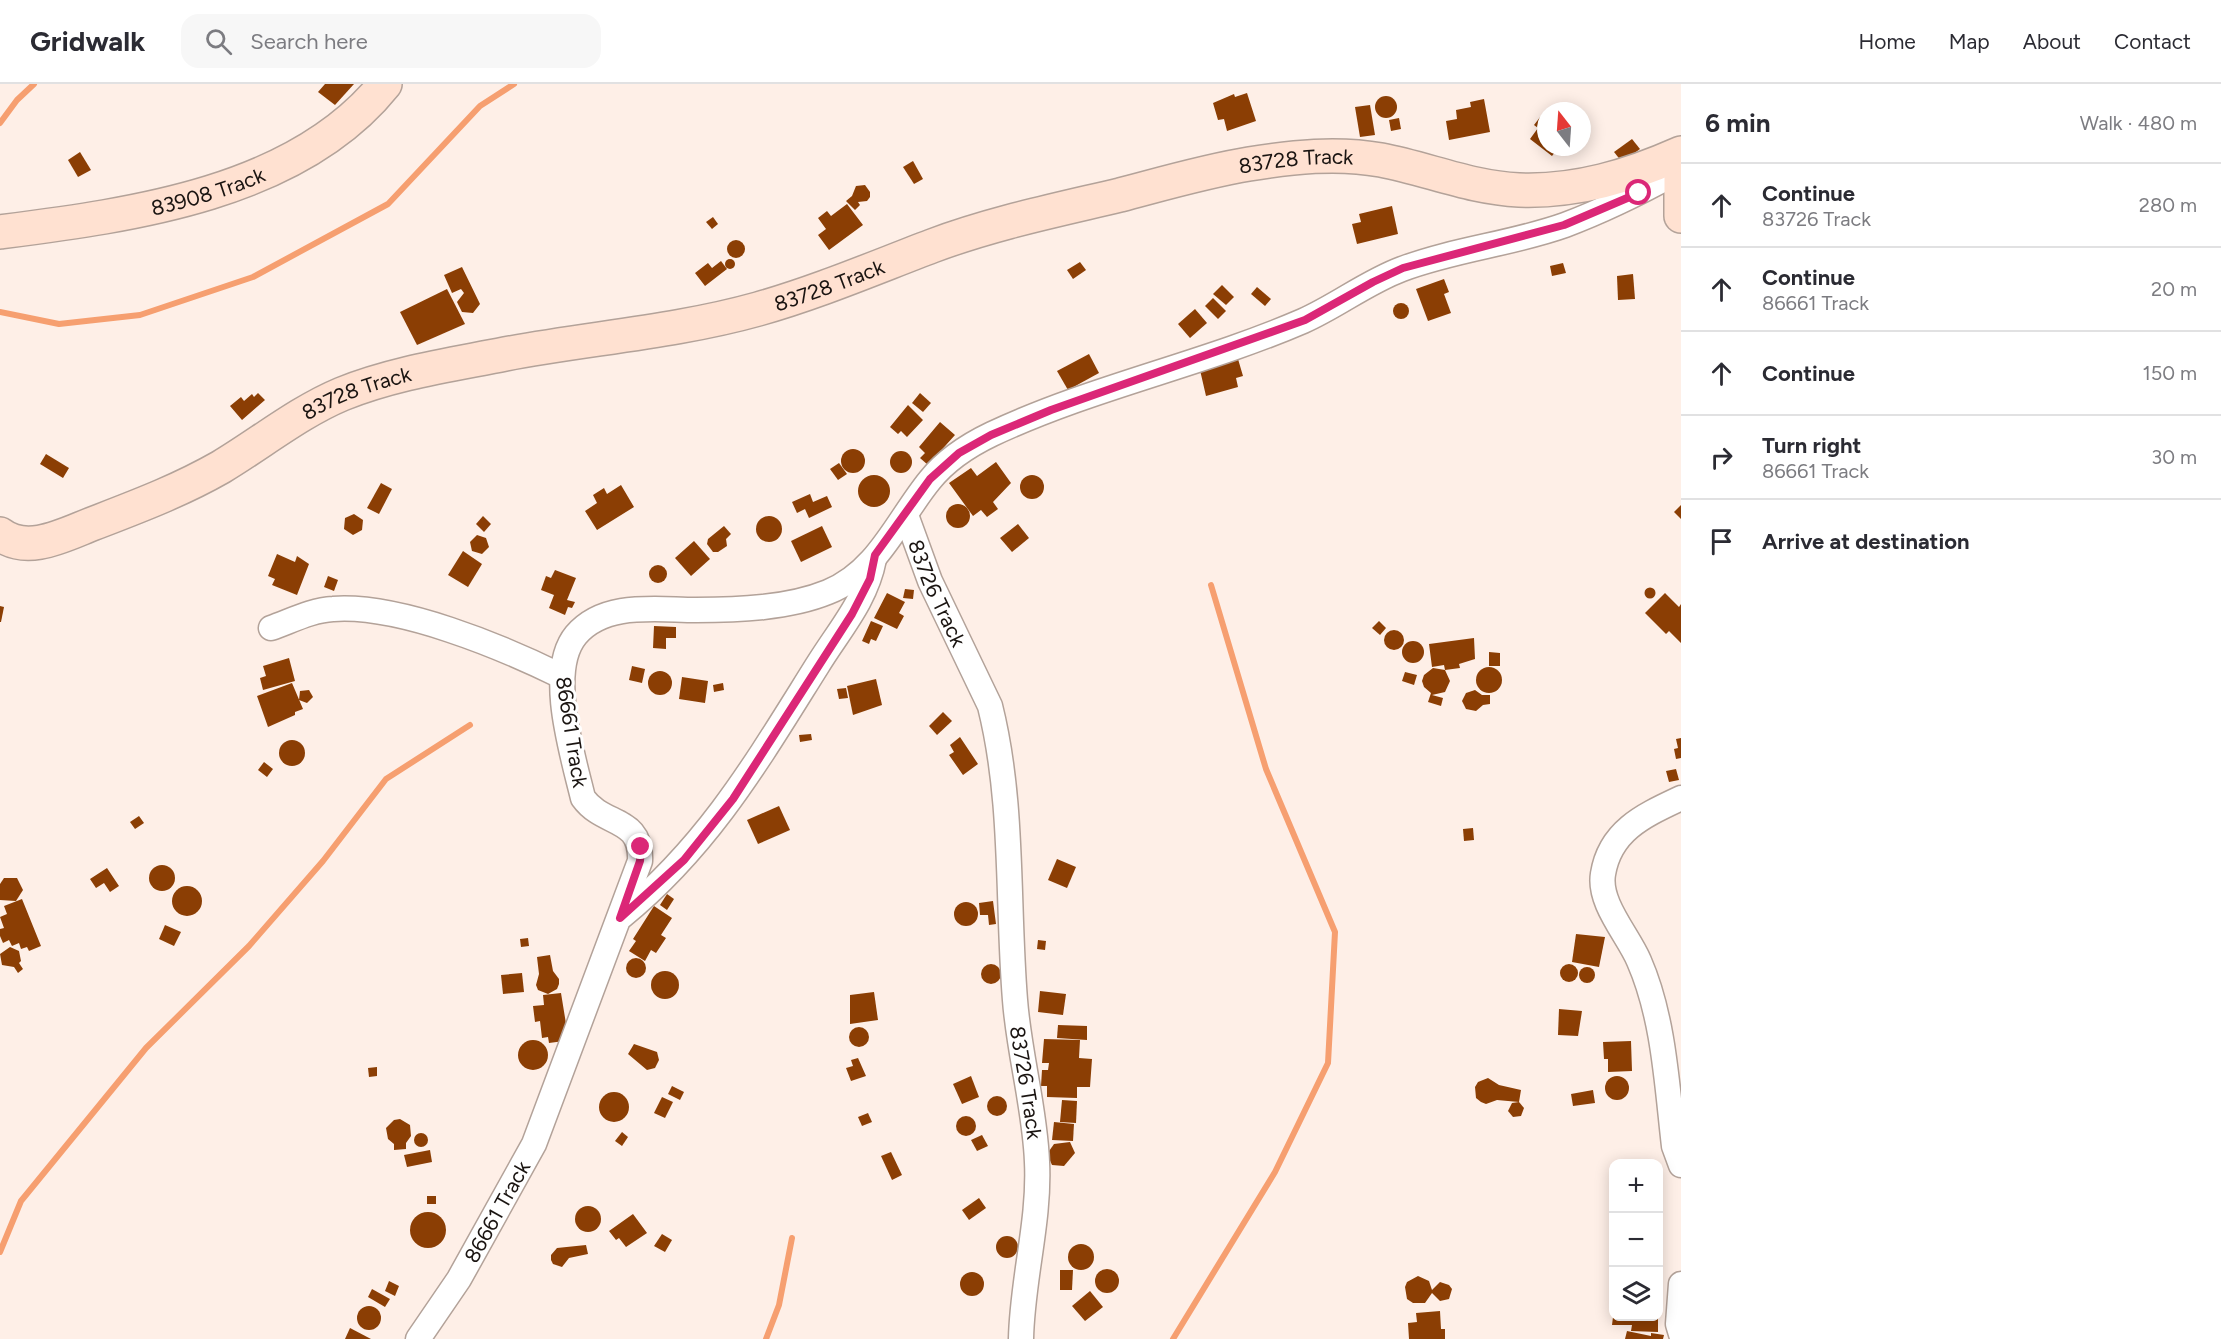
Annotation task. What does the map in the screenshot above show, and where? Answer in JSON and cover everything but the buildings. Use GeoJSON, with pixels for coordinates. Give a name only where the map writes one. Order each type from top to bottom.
{"type":"FeatureCollection","features":[{"type":"Feature","properties":{"kind":"street","name":"83908 Track"},"geometry":{"type":"LineString","coordinates":[[0,232],[94,220],[149,208],[193,197],[264,173],[313,147],[360,114],[385,84]]}},
{"type":"Feature","properties":{"kind":"street","name":"83728 Track"},"geometry":{"type":"LineString","coordinates":[[6,540],[33,543],[54,538],[166,496],[219,468],[336,397],[375,381],[569,342],[690,324],[751,311],[803,296],[993,226],[1243,164],[1294,157],[1337,156],[1377,159],[1488,187],[1522,190],[1565,188],[1634,174],[1680,160]]}},
{"type":"Feature","properties":{"kind":"street"},"geometry":{"type":"LineString","coordinates":[[1680,160],[1681,216]]}},
{"type":"Feature","properties":{"kind":"street","name":"83726 Track"},"geometry":{"type":"LineString","coordinates":[[1021,1339],[1037,1162],[1015,1000],[1012,899],[1003,784],[995,724],[983,688],[930,581],[906,515],[930,479],[959,453],[991,435],[1119,384],[1305,320],[1403,268],[1564,225],[1639,193],[1680,160]]}},
{"type":"Feature","properties":{"kind":"street","name":"86661 Track"},"geometry":{"type":"LineString","coordinates":[[418,1339],[459,1279],[534,1144],[640,861],[641,847],[637,835],[591,809],[583,798],[561,676],[567,646],[594,620],[616,613],[647,609],[697,610],[793,602],[826,594],[849,582],[865,569],[906,515]]}},
{"type":"Feature","properties":{"kind":"street"},"geometry":{"type":"LineString","coordinates":[[620,918],[684,860],[733,799],[852,614],[870,579],[875,555]]}},
{"type":"Feature","properties":{"kind":"street"},"geometry":{"type":"LineString","coordinates":[[271,628],[331,609],[392,614],[441,628],[561,676]]}},
{"type":"Feature","properties":{"kind":"street"},"geometry":{"type":"LineString","coordinates":[[1681,798],[1633,822],[1622,831],[1605,864],[1603,887],[1640,963],[1648,987],[1658,1030],[1674,1146],[1681,1165]]}},
{"type":"Feature","properties":{"kind":"street"},"geometry":{"type":"LineString","coordinates":[[1681,1284],[1678,1324],[1681,1334]]}},
{"type":"Feature","properties":{"kind":"waterway"},"geometry":{"type":"LineString","coordinates":[[0,123],[17,100],[34,84]]}},
{"type":"Feature","properties":{"kind":"waterway"},"geometry":{"type":"LineString","coordinates":[[0,312],[59,324],[140,315],[253,277],[388,204],[480,106],[514,84]]}},
{"type":"Feature","properties":{"kind":"waterway"},"geometry":{"type":"LineString","coordinates":[[1173,1339],[1275,1172],[1328,1063],[1335,932],[1266,769],[1211,585]]}},
{"type":"Feature","properties":{"kind":"waterway"},"geometry":{"type":"LineString","coordinates":[[0,1252],[21,1201],[146,1048],[249,946],[323,861],[386,779],[470,725]]}},
{"type":"Feature","properties":{"kind":"waterway"},"geometry":{"type":"LineString","coordinates":[[766,1339],[779,1305],[792,1238]]}},
{"type":"Feature","properties":{"kind":"route"},"geometry":{"type":"LineString","coordinates":[[641,847],[640,861],[620,918],[647,896],[684,860],[733,799],[852,614],[870,579],[875,555],[930,479],[959,453],[991,435],[1051,410],[1305,320],[1403,268],[1564,225],[1639,193]]}}]}
